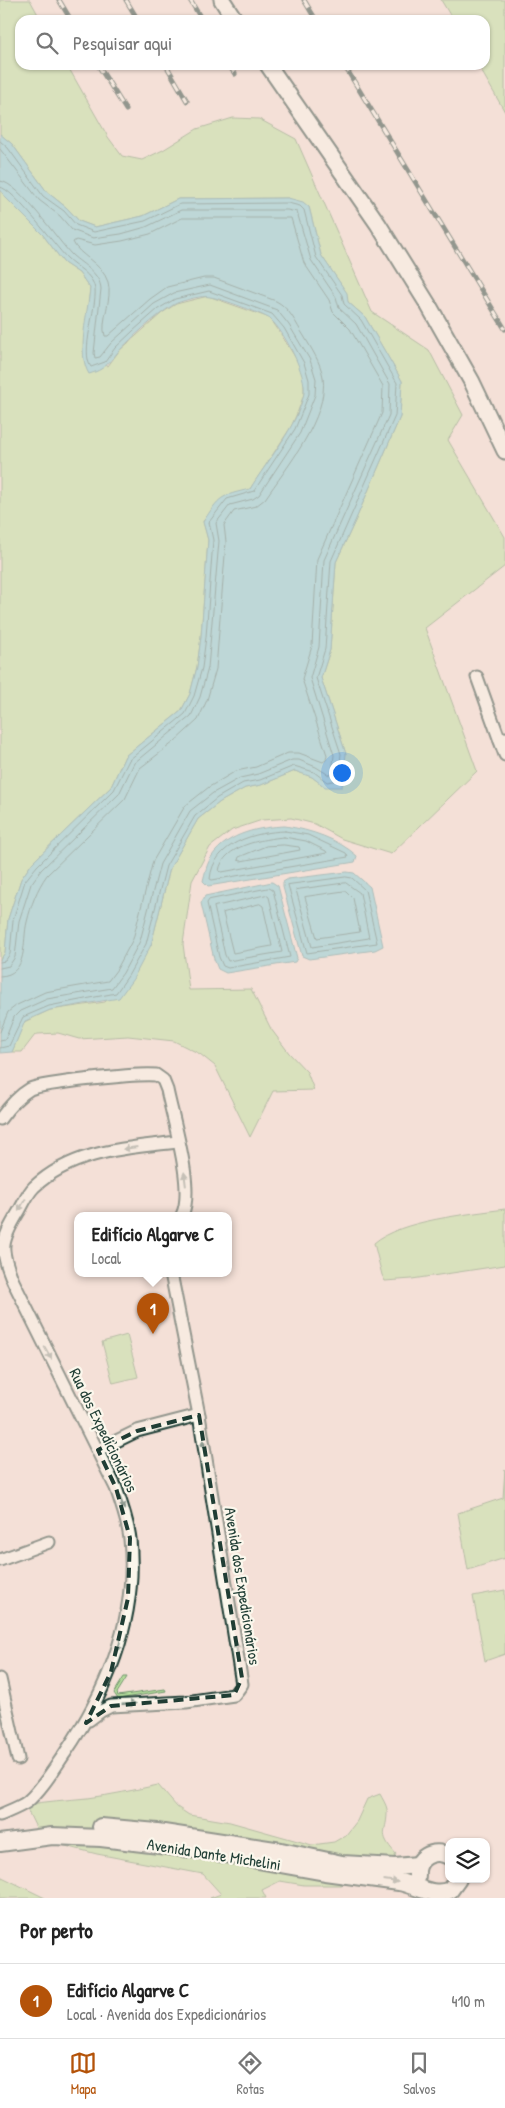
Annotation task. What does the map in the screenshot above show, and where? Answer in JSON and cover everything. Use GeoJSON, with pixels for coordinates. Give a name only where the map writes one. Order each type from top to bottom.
{"type":"FeatureCollection","features":[{"type":"Feature","properties":{"kind":"main road","name":"Avenida Dante Michelini"},"geometry":{"type":"LineString","coordinates":[[0,1835],[36,1830],[100,1827],[157,1832],[281,1851],[342,1864],[395,1867],[418,1865]]}},
{"type":"Feature","properties":{"kind":"main road","name":"Avenida Dante Michelini"},"geometry":{"type":"LineString","coordinates":[[0,1843],[52,1836],[101,1838],[209,1851],[325,1872],[399,1882],[411,1884],[425,1891]]}},
{"type":"Feature","properties":{"kind":"main road"},"geometry":{"type":"LineString","coordinates":[[445,1855],[436,1853],[427,1855],[418,1865],[417,1879],[425,1891],[435,1894],[446,1893],[456,1883]]}},
{"type":"Feature","properties":{"kind":"street"},"geometry":{"type":"LineString","coordinates":[[222,0],[232,15]]}},
{"type":"Feature","properties":{"kind":"street"},"geometry":{"type":"LineString","coordinates":[[271,70],[378,224],[424,297],[472,382],[505,451]]}},
{"type":"Feature","properties":{"kind":"street"},"geometry":{"type":"LineString","coordinates":[[477,677],[503,739],[505,755]]}},
{"type":"Feature","properties":{"kind":"street"},"geometry":{"type":"LineString","coordinates":[[0,1119],[9,1107],[31,1089],[126,1076],[156,1075],[163,1080],[167,1090],[178,1142],[187,1197],[183,1212]]}},
{"type":"Feature","properties":{"kind":"street","name":"Rua dos Expedicionários"},"geometry":{"type":"LineString","coordinates":[[0,1815],[27,1802],[50,1775],[86,1723],[111,1672],[120,1644],[128,1598],[131,1562],[130,1538],[125,1512],[116,1488],[13,1281],[5,1260],[3,1246],[8,1230],[32,1188],[55,1170],[102,1152],[178,1142]]}},
{"type":"Feature","properties":{"kind":"street","name":"Avenida dos Expedicionários"},"geometry":{"type":"LineString","coordinates":[[86,1723],[101,1710],[111,1706],[186,1702],[234,1695],[242,1684],[198,1415],[172,1277]]}},
{"type":"Feature","properties":{"kind":"street"},"geometry":{"type":"LineString","coordinates":[[98,1450],[137,1431],[198,1415]]}},
{"type":"Feature","properties":{"kind":"street"},"geometry":{"type":"LineString","coordinates":[[0,1560],[49,1542]]}},
{"type":"Feature","properties":{"kind":"street"},"geometry":{"type":"LineString","coordinates":[[0,1679],[18,1759]]}},
{"type":"Feature","properties":{"kind":"highlighted area"},"geometry":{"type":"Polygon","coordinates":[[[199,1415],[242,1678],[234,1695],[111,1706],[86,1723],[111,1672],[128,1598],[130,1538],[116,1488],[98,1450],[137,1431],[199,1415]]]}},
{"type":"Feature","properties":{"kind":"green space"},"geometry":{"type":"Polygon","coordinates":[[[0,0],[30,0],[38,15],[15,15],[15,70],[70,70],[108,137],[122,156],[142,160],[163,150],[197,129],[233,118],[259,119],[296,139],[372,312],[429,350],[463,415],[448,440],[505,537],[505,566],[425,628],[477,771],[391,854],[342,839],[315,824],[291,818],[262,820],[232,830],[210,847],[192,881],[183,944],[189,990],[251,989],[271,1029],[289,1053],[307,1072],[314,1090],[273,1091],[250,1137],[215,1066],[200,1054],[174,1041],[128,1036],[79,1039],[58,1033],[38,1034],[35,1035],[22,1052],[12,1052],[24,1022],[50,1010],[105,1002],[151,945],[170,868],[198,819],[220,802],[245,788],[261,785],[295,771],[312,777],[325,787],[346,754],[321,678],[330,650],[336,562],[400,417],[402,381],[365,317],[348,302],[340,283],[321,255],[309,207],[288,198],[178,199],[143,216],[95,227],[79,221],[67,208],[47,192],[12,144],[0,134],[0,0]]]}},
{"type":"Feature","properties":{"kind":"green space"},"geometry":{"type":"Polygon","coordinates":[[[441,0],[505,0],[505,112],[481,70],[490,70],[490,15],[450,15],[441,0]]]}},
{"type":"Feature","properties":{"kind":"green space"},"geometry":{"type":"Polygon","coordinates":[[[0,189],[5,197],[43,235],[64,263],[79,273],[90,288],[83,353],[108,366],[119,351],[162,313],[176,304],[208,296],[270,318],[300,365],[304,381],[304,394],[291,427],[250,489],[203,521],[208,540],[201,637],[197,667],[190,694],[181,711],[125,756],[111,787],[33,862],[21,879],[8,919],[5,953],[0,960],[0,189]]]}},
{"type":"Feature","properties":{"kind":"green space"},"geometry":{"type":"Polygon","coordinates":[[[505,1209],[505,1265],[412,1279],[385,1281],[374,1243],[386,1235],[418,1223],[436,1219],[505,1209]]]}},
{"type":"Feature","properties":{"kind":"green space"},"geometry":{"type":"Polygon","coordinates":[[[127,1335],[138,1377],[113,1383],[102,1342],[127,1335]]]}},
{"type":"Feature","properties":{"kind":"green space"},"geometry":{"type":"Polygon","coordinates":[[[505,1469],[505,1558],[468,1570],[458,1513],[503,1498],[505,1469]]]}},
{"type":"Feature","properties":{"kind":"green space"},"geometry":{"type":"Polygon","coordinates":[[[505,1590],[505,1654],[485,1661],[473,1596],[505,1590]]]}},
{"type":"Feature","properties":{"kind":"green space"},"geometry":{"type":"Polygon","coordinates":[[[124,1677],[127,1677],[117,1693],[118,1696],[165,1689],[166,1691],[118,1699],[114,1693],[124,1677]]]}},
{"type":"Feature","properties":{"kind":"green space"},"geometry":{"type":"Polygon","coordinates":[[[158,1785],[177,1807],[189,1815],[230,1822],[312,1845],[334,1842],[346,1835],[357,1821],[367,1799],[380,1794],[387,1809],[384,1832],[386,1841],[396,1854],[385,1872],[368,1879],[341,1885],[304,1885],[280,1881],[262,1890],[266,1898],[210,1898],[221,1894],[203,1874],[97,1854],[42,1840],[25,1805],[97,1797],[158,1785]]]}},
{"type":"Feature","properties":{"kind":"green space"},"geometry":{"type":"Polygon","coordinates":[[[0,1876],[45,1898],[0,1898],[0,1876]]]}},
{"type":"Feature","properties":{"kind":"water"},"geometry":{"type":"Polygon","coordinates":[[[0,134],[12,144],[47,192],[67,208],[79,221],[95,227],[143,216],[178,199],[288,198],[303,202],[309,207],[321,255],[347,293],[348,302],[365,317],[402,381],[400,417],[336,562],[330,650],[321,678],[346,754],[342,787],[325,787],[312,777],[295,771],[261,785],[245,788],[220,802],[198,819],[170,868],[151,945],[133,979],[119,998],[50,1010],[25,1021],[12,1052],[0,1053],[0,960],[5,953],[8,919],[21,879],[33,862],[111,787],[125,756],[181,711],[190,694],[197,667],[201,637],[208,540],[203,522],[222,498],[232,493],[250,489],[289,430],[301,405],[304,385],[298,365],[288,343],[270,319],[232,303],[207,297],[198,297],[177,303],[155,318],[123,346],[106,366],[89,374],[83,355],[83,344],[90,288],[79,273],[64,263],[43,235],[5,197],[0,189],[0,134]]]}},
{"type":"Feature","properties":{"kind":"water"},"geometry":{"type":"Polygon","coordinates":[[[285,826],[305,830],[333,840],[357,856],[355,862],[208,886],[203,881],[210,859],[227,842],[255,830],[285,826]]]}},
{"type":"Feature","properties":{"kind":"water"},"geometry":{"type":"Polygon","coordinates":[[[347,872],[354,873],[370,887],[383,946],[375,950],[309,959],[302,956],[283,882],[288,879],[347,872]]]}},
{"type":"Feature","properties":{"kind":"water"},"geometry":{"type":"Polygon","coordinates":[[[272,882],[278,886],[297,958],[295,962],[226,973],[218,969],[201,903],[205,896],[272,882]]]}},
{"type":"Feature","properties":{"kind":"railway"},"geometry":{"type":"LineString","coordinates":[[59,0],[68,15]]}},
{"type":"Feature","properties":{"kind":"railway"},"geometry":{"type":"LineString","coordinates":[[126,0],[135,15]]}},
{"type":"Feature","properties":{"kind":"railway"},"geometry":{"type":"LineString","coordinates":[[190,0],[199,15]]}},
{"type":"Feature","properties":{"kind":"railway"},"geometry":{"type":"LineString","coordinates":[[304,0],[313,15]]}},
{"type":"Feature","properties":{"kind":"railway"},"geometry":{"type":"LineString","coordinates":[[101,70],[126,110]]}},
{"type":"Feature","properties":{"kind":"railway"},"geometry":{"type":"LineString","coordinates":[[169,70],[187,101]]}},
{"type":"Feature","properties":{"kind":"railway"},"geometry":{"type":"LineString","coordinates":[[232,70],[235,74]]}},
{"type":"Feature","properties":{"kind":"railway"},"geometry":{"type":"LineString","coordinates":[[347,70],[505,329]]}},
{"type":"Feature","properties":{"kind":"place","name":"Edifício Algarve C"},"geometry":{"type":"Point","coordinates":[153,1334]}}]}
